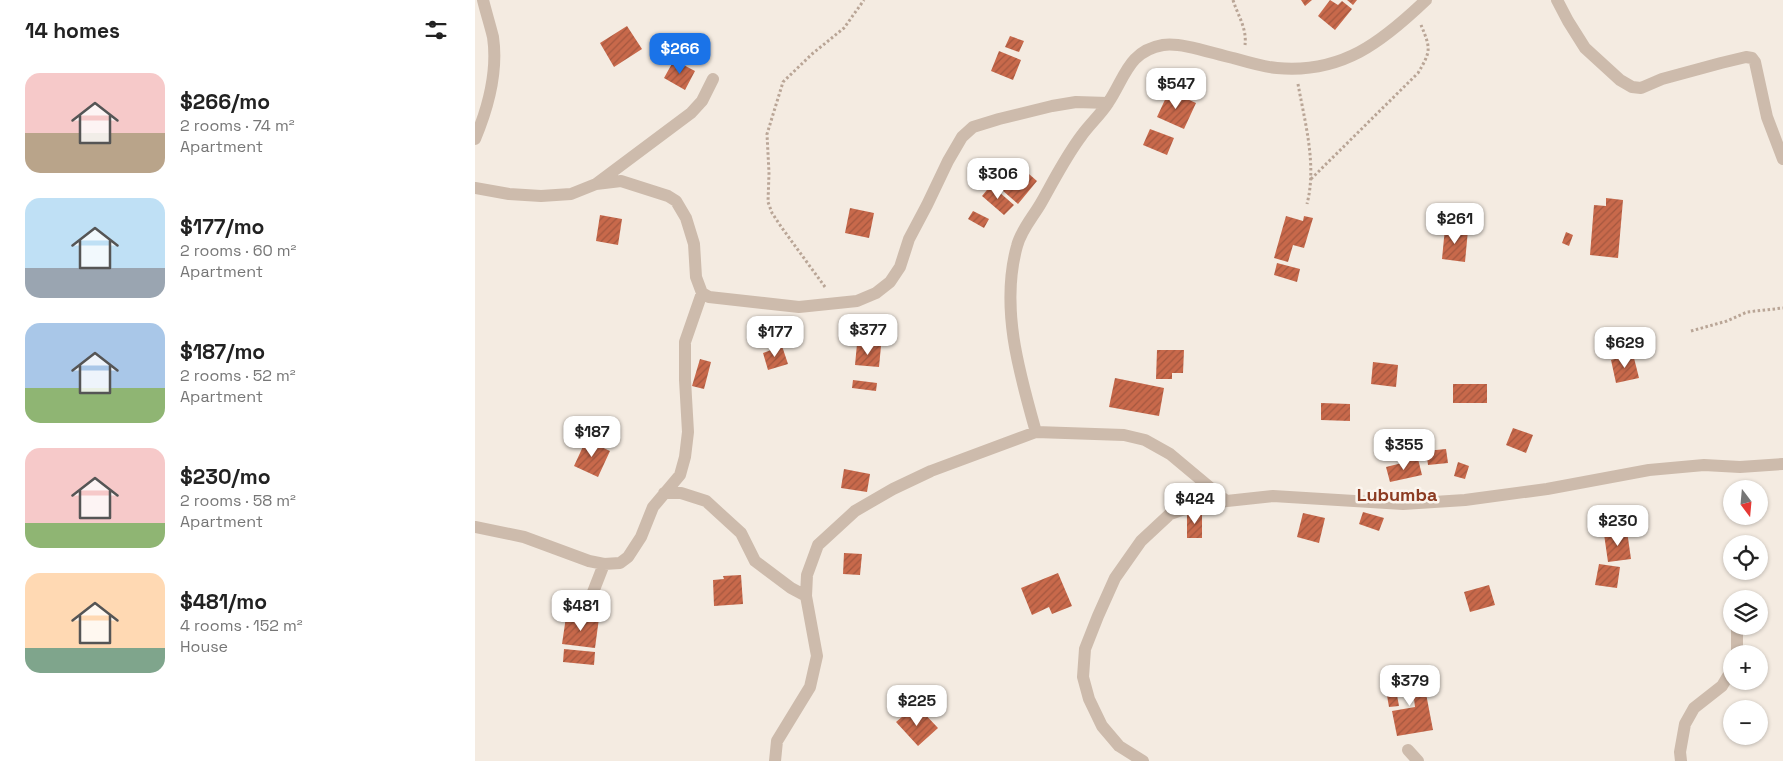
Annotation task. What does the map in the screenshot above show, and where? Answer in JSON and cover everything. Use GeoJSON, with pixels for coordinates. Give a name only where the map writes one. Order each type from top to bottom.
{"type":"FeatureCollection","features":[{"type":"Feature","properties":{"kind":"street"},"geometry":{"type":"LineString","coordinates":[[475,139],[481,125],[489,93],[494,55],[493,38],[483,0]]}},
{"type":"Feature","properties":{"kind":"street"},"geometry":{"type":"LineString","coordinates":[[1036,432],[1018,363],[1010,305],[1017,245],[1055,174],[1081,135],[1108,103],[1133,60],[1145,50],[1164,45],[1191,48],[1277,68],[1314,68],[1340,62],[1369,47],[1399,26],[1426,0]]}},
{"type":"Feature","properties":{"kind":"street"},"geometry":{"type":"LineString","coordinates":[[1557,0],[1585,48],[1620,80],[1632,87],[1641,88],[1662,79],[1712,65],[1746,57],[1752,58],[1755,62],[1767,117],[1783,159]]}},
{"type":"Feature","properties":{"kind":"street"},"geometry":{"type":"LineString","coordinates":[[475,188],[509,194],[541,196],[571,194],[596,184],[691,113],[702,101],[713,80]]}},
{"type":"Feature","properties":{"kind":"street"},"geometry":{"type":"LineString","coordinates":[[702,293],[709,297],[726,300],[799,307],[839,304],[876,293],[890,282],[900,267],[909,239],[962,137],[973,128],[999,119],[1068,103],[1108,103]]}},
{"type":"Feature","properties":{"kind":"street"},"geometry":{"type":"LineString","coordinates":[[475,527],[524,537],[589,562],[604,564],[620,563],[628,557],[641,537],[653,506],[679,475],[685,457],[689,432],[685,342],[702,293],[696,277],[694,244],[686,218],[676,201],[668,196],[621,182],[596,184]]}},
{"type":"Feature","properties":{"kind":"street"},"geometry":{"type":"LineString","coordinates":[[775,761],[777,741],[810,686],[817,656],[806,596],[807,575],[818,544],[855,511],[931,470],[1036,432],[1124,435],[1145,440],[1170,454],[1225,500]]}},
{"type":"Feature","properties":{"kind":"street"},"geometry":{"type":"LineString","coordinates":[[1143,761],[1119,746],[1102,726],[1089,699],[1083,677],[1085,649],[1097,616],[1115,578],[1141,541],[1170,514],[1199,504],[1273,496],[1403,504],[1465,500],[1547,489],[1649,470],[1705,465],[1740,467],[1783,464]]}},
{"type":"Feature","properties":{"kind":"street"},"geometry":{"type":"LineString","coordinates":[[664,493],[681,493],[706,502],[741,533],[755,561],[791,588],[806,596]]}},
{"type":"Feature","properties":{"kind":"street"},"geometry":{"type":"LineString","coordinates":[[579,615],[588,605],[604,564]]}},
{"type":"Feature","properties":{"kind":"street"},"geometry":{"type":"LineString","coordinates":[[1681,761],[1680,752],[1685,724],[1694,708],[1723,684]]}},
{"type":"Feature","properties":{"kind":"street"},"geometry":{"type":"LineString","coordinates":[[1408,750],[1418,761]]}},
{"type":"Feature","properties":{"kind":"path"},"geometry":{"type":"LineString","coordinates":[[839,304],[816,277],[772,213],[768,202],[767,134],[783,82],[812,54],[844,28],[864,0]]}},
{"type":"Feature","properties":{"kind":"path"},"geometry":{"type":"LineString","coordinates":[[1233,0],[1246,33],[1246,44],[1242,61]]}},
{"type":"Feature","properties":{"kind":"path"},"geometry":{"type":"LineString","coordinates":[[1311,179],[1418,73],[1427,58],[1429,50],[1415,11]]}},
{"type":"Feature","properties":{"kind":"path"},"geometry":{"type":"LineString","coordinates":[[1295,68],[1309,146],[1311,190],[1307,204]]}},
{"type":"Feature","properties":{"kind":"path"},"geometry":{"type":"LineString","coordinates":[[1691,331],[1727,321],[1747,312],[1783,308]]}},
{"type":"Feature","properties":{"kind":"building"},"geometry":{"type":"Polygon","coordinates":[[[1301,0],[1312,0],[1305,6],[1301,0]]]}},
{"type":"Feature","properties":{"kind":"building"},"geometry":{"type":"Polygon","coordinates":[[[1330,0],[1338,5],[1342,1],[1352,9],[1335,30],[1318,16],[1330,0]]]}},
{"type":"Feature","properties":{"kind":"building"},"geometry":{"type":"Polygon","coordinates":[[[1347,0],[1357,0],[1353,5],[1347,0]]]}},
{"type":"Feature","properties":{"kind":"building"},"geometry":{"type":"Polygon","coordinates":[[[627,26],[642,49],[614,67],[600,43],[627,26]]]}},
{"type":"Feature","properties":{"kind":"building"},"geometry":{"type":"Polygon","coordinates":[[[1010,36],[1024,41],[1019,52],[1005,47],[1010,36]]]}},
{"type":"Feature","properties":{"kind":"building"},"geometry":{"type":"Polygon","coordinates":[[[999,51],[1021,60],[1013,80],[991,71],[999,51]]]}},
{"type":"Feature","properties":{"kind":"building"},"geometry":{"type":"Polygon","coordinates":[[[674,60],[695,71],[685,90],[664,78],[674,60]]]}},
{"type":"Feature","properties":{"kind":"building"},"geometry":{"type":"Polygon","coordinates":[[[1169,91],[1196,103],[1184,129],[1157,117],[1169,91]]]}},
{"type":"Feature","properties":{"kind":"building"},"geometry":{"type":"Polygon","coordinates":[[[1150,129],[1174,138],[1167,155],[1143,145],[1150,129]]]}},
{"type":"Feature","properties":{"kind":"building"},"geometry":{"type":"Polygon","coordinates":[[[1013,160],[1037,181],[1018,204],[994,183],[1013,160]]]}},
{"type":"Feature","properties":{"kind":"building"},"geometry":{"type":"Polygon","coordinates":[[[991,185],[1014,205],[1004,215],[982,196],[991,185]]]}},
{"type":"Feature","properties":{"kind":"building"},"geometry":{"type":"Polygon","coordinates":[[[1606,198],[1623,200],[1618,258],[1590,255],[1594,205],[1606,206],[1606,198]]]}},
{"type":"Feature","properties":{"kind":"building"},"geometry":{"type":"Polygon","coordinates":[[[850,208],[874,213],[869,238],[845,233],[850,208]]]}},
{"type":"Feature","properties":{"kind":"building"},"geometry":{"type":"Polygon","coordinates":[[[973,211],[989,219],[984,228],[968,219],[973,211]]]}},
{"type":"Feature","properties":{"kind":"building"},"geometry":{"type":"Polygon","coordinates":[[[1460,214],[1470,215],[1469,228],[1443,226],[1444,216],[1460,217],[1460,214]]]}},
{"type":"Feature","properties":{"kind":"building"},"geometry":{"type":"Polygon","coordinates":[[[600,215],[622,219],[618,245],[596,241],[600,215]]]}},
{"type":"Feature","properties":{"kind":"building"},"geometry":{"type":"Polygon","coordinates":[[[1286,216],[1303,221],[1304,216],[1313,218],[1304,248],[1293,245],[1288,262],[1274,258],[1286,216]]]}},
{"type":"Feature","properties":{"kind":"building"},"geometry":{"type":"Polygon","coordinates":[[[1445,228],[1468,230],[1465,262],[1442,259],[1445,228]]]}},
{"type":"Feature","properties":{"kind":"building"},"geometry":{"type":"Polygon","coordinates":[[[1566,232],[1573,235],[1569,246],[1562,243],[1566,232]]]}},
{"type":"Feature","properties":{"kind":"building"},"geometry":{"type":"Polygon","coordinates":[[[1277,263],[1300,269],[1297,282],[1274,275],[1277,263]]]}},
{"type":"Feature","properties":{"kind":"building"},"geometry":{"type":"Polygon","coordinates":[[[1620,331],[1625,345],[1609,350],[1604,335],[1620,331]]]}},
{"type":"Feature","properties":{"kind":"building"},"geometry":{"type":"Polygon","coordinates":[[[857,344],[881,346],[879,367],[855,365],[857,344]]]}},
{"type":"Feature","properties":{"kind":"building"},"geometry":{"type":"Polygon","coordinates":[[[782,346],[788,364],[768,370],[763,353],[782,346]]]}},
{"type":"Feature","properties":{"kind":"building"},"geometry":{"type":"Polygon","coordinates":[[[1157,350],[1184,350],[1183,373],[1172,373],[1172,379],[1156,379],[1157,350]]]}},
{"type":"Feature","properties":{"kind":"building"},"geometry":{"type":"Polygon","coordinates":[[[1633,354],[1639,378],[1616,383],[1611,360],[1633,354]]]}},
{"type":"Feature","properties":{"kind":"building"},"geometry":{"type":"Polygon","coordinates":[[[700,359],[711,362],[704,389],[692,386],[700,359]]]}},
{"type":"Feature","properties":{"kind":"building"},"geometry":{"type":"Polygon","coordinates":[[[1373,362],[1398,365],[1396,387],[1371,384],[1373,362]]]}},
{"type":"Feature","properties":{"kind":"building"},"geometry":{"type":"Polygon","coordinates":[[[1115,378],[1164,388],[1159,416],[1109,407],[1115,378]]]}},
{"type":"Feature","properties":{"kind":"building"},"geometry":{"type":"Polygon","coordinates":[[[853,380],[877,383],[876,391],[852,388],[853,380]]]}},
{"type":"Feature","properties":{"kind":"building"},"geometry":{"type":"Polygon","coordinates":[[[1453,384],[1487,384],[1487,403],[1453,403],[1453,384]]]}},
{"type":"Feature","properties":{"kind":"building"},"geometry":{"type":"Polygon","coordinates":[[[1321,403],[1350,404],[1350,421],[1321,420],[1321,403]]]}},
{"type":"Feature","properties":{"kind":"building"},"geometry":{"type":"Polygon","coordinates":[[[1513,428],[1533,435],[1526,453],[1506,445],[1513,428]]]}},
{"type":"Feature","properties":{"kind":"building"},"geometry":{"type":"Polygon","coordinates":[[[586,440],[610,451],[598,477],[574,466],[586,440]]]}},
{"type":"Feature","properties":{"kind":"building"},"geometry":{"type":"Polygon","coordinates":[[[1446,449],[1448,463],[1428,465],[1426,451],[1446,449]]]}},
{"type":"Feature","properties":{"kind":"building"},"geometry":{"type":"Polygon","coordinates":[[[1418,459],[1422,475],[1390,482],[1386,467],[1418,459]]]}},
{"type":"Feature","properties":{"kind":"building"},"geometry":{"type":"Polygon","coordinates":[[[1458,462],[1469,466],[1465,479],[1454,476],[1458,462]]]}},
{"type":"Feature","properties":{"kind":"building"},"geometry":{"type":"Polygon","coordinates":[[[844,469],[870,474],[867,492],[841,488],[844,469]]]}},
{"type":"Feature","properties":{"kind":"building"},"geometry":{"type":"Polygon","coordinates":[[[1187,512],[1202,512],[1202,538],[1187,538],[1187,512]]]}},
{"type":"Feature","properties":{"kind":"building"},"geometry":{"type":"Polygon","coordinates":[[[1363,512],[1384,518],[1379,531],[1359,524],[1363,512]]]}},
{"type":"Feature","properties":{"kind":"building"},"geometry":{"type":"Polygon","coordinates":[[[1303,513],[1325,518],[1319,543],[1297,537],[1303,513]]]}},
{"type":"Feature","properties":{"kind":"building"},"geometry":{"type":"Polygon","coordinates":[[[1627,531],[1631,559],[1608,562],[1604,534],[1627,531]]]}},
{"type":"Feature","properties":{"kind":"building"},"geometry":{"type":"Polygon","coordinates":[[[844,553],[862,554],[860,575],[843,574],[844,553]]]}},
{"type":"Feature","properties":{"kind":"building"},"geometry":{"type":"Polygon","coordinates":[[[1599,564],[1620,567],[1617,588],[1595,585],[1599,564]]]}},
{"type":"Feature","properties":{"kind":"building"},"geometry":{"type":"Polygon","coordinates":[[[1058,573],[1072,606],[1052,614],[1049,607],[1032,615],[1021,588],[1058,573]]]}},
{"type":"Feature","properties":{"kind":"building"},"geometry":{"type":"Polygon","coordinates":[[[741,575],[743,604],[714,606],[713,580],[724,579],[723,576],[741,575]]]}},
{"type":"Feature","properties":{"kind":"building"},"geometry":{"type":"Polygon","coordinates":[[[1489,585],[1495,605],[1470,612],[1464,592],[1489,585]]]}},
{"type":"Feature","properties":{"kind":"building"},"geometry":{"type":"Polygon","coordinates":[[[586,616],[599,618],[595,648],[562,644],[566,617],[586,620],[586,616]]]}},
{"type":"Feature","properties":{"kind":"building"},"geometry":{"type":"Polygon","coordinates":[[[564,649],[595,652],[594,665],[563,662],[564,649]]]}},
{"type":"Feature","properties":{"kind":"building"},"geometry":{"type":"Polygon","coordinates":[[[1423,678],[1433,730],[1397,736],[1392,711],[1415,707],[1414,699],[1408,700],[1407,694],[1397,695],[1399,706],[1389,707],[1385,684],[1423,678]]]}},
{"type":"Feature","properties":{"kind":"building"},"geometry":{"type":"Polygon","coordinates":[[[921,710],[938,728],[918,746],[896,722],[909,711],[915,717],[921,710]]]}},
{"type":"Feature","properties":{"kind":"district","name":"Lubumba"},"geometry":{"type":"Point","coordinates":[1397,495]}}]}
